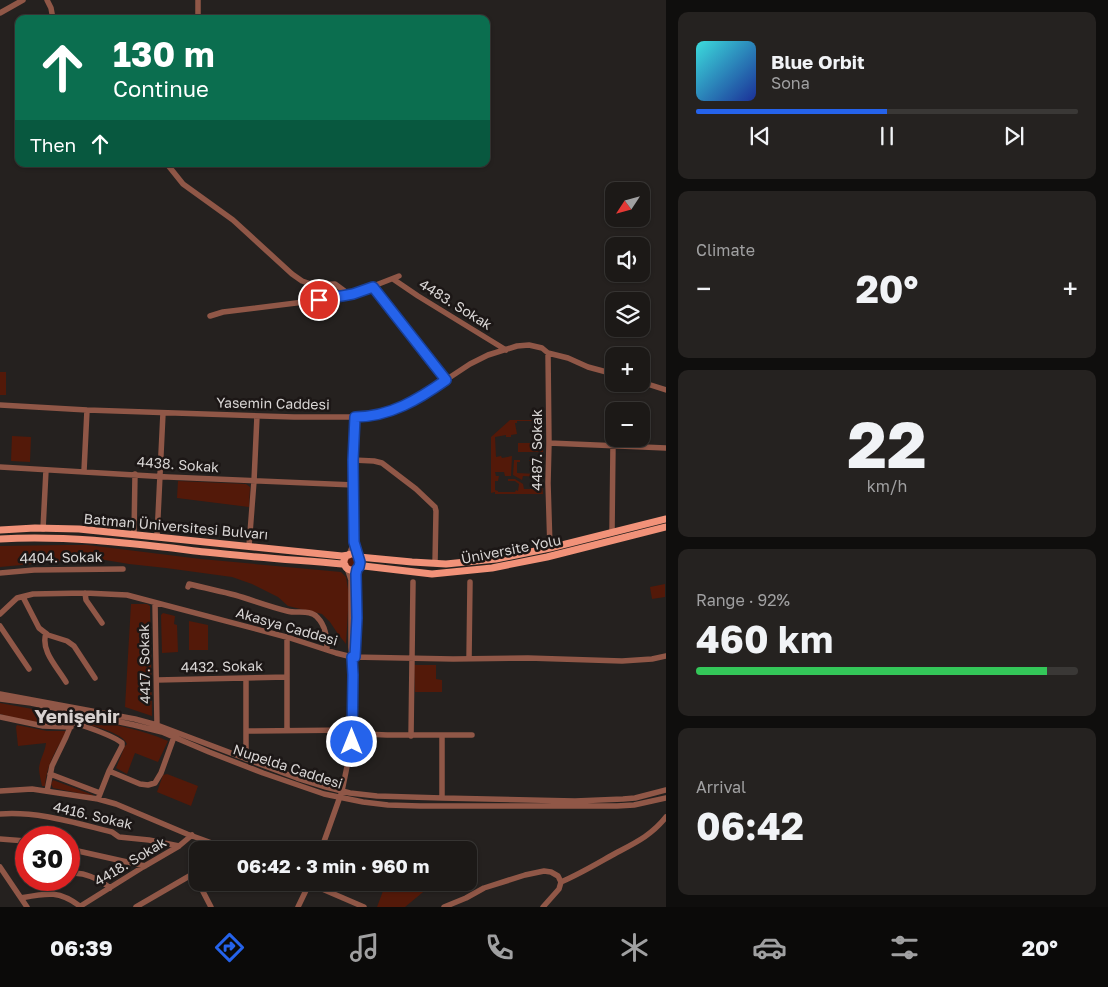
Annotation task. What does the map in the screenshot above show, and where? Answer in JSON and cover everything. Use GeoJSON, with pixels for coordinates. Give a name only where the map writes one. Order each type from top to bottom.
{"type":"FeatureCollection","features":[{"type":"Feature","properties":{"kind":"main road"},"geometry":{"type":"LineString","coordinates":[[346,566],[346,558],[354,554],[359,557],[435,563],[496,560],[666,519]]}},
{"type":"Feature","properties":{"kind":"main road","name":"Üniversite Yolu"},"geometry":{"type":"LineString","coordinates":[[358,568],[364,566],[432,574],[492,568],[547,557],[666,527]]}},
{"type":"Feature","properties":{"kind":"main road","name":"Batman Üniversitesi Bulvarı"},"geometry":{"type":"LineString","coordinates":[[0,530],[79,529],[342,556],[350,555]]}},
{"type":"Feature","properties":{"kind":"main road"},"geometry":{"type":"LineString","coordinates":[[0,539],[88,539],[342,564],[352,570],[358,568],[359,557]]}},
{"type":"Feature","properties":{"kind":"street"},"geometry":{"type":"LineString","coordinates":[[0,13],[23,0]]}},
{"type":"Feature","properties":{"kind":"street"},"geometry":{"type":"LineString","coordinates":[[47,0],[53,15]]}},
{"type":"Feature","properties":{"kind":"street"},"geometry":{"type":"LineString","coordinates":[[198,0],[198,15]]}},
{"type":"Feature","properties":{"kind":"street"},"geometry":{"type":"LineString","coordinates":[[169,167],[183,184],[233,220],[302,282],[335,284],[350,295]]}},
{"type":"Feature","properties":{"kind":"street","name":"4483. Sokak"},"geometry":{"type":"LineString","coordinates":[[373,287],[396,277],[418,296],[506,350]]}},
{"type":"Feature","properties":{"kind":"street"},"geometry":{"type":"LineString","coordinates":[[210,316],[224,312],[350,295],[373,287],[446,380]]}},
{"type":"Feature","properties":{"kind":"street","name":"Yasemin Caddesi"},"geometry":{"type":"LineString","coordinates":[[0,405],[163,413],[362,417],[389,412],[414,401],[470,364],[488,355],[516,346],[529,345],[542,348],[548,353],[605,371]]}},
{"type":"Feature","properties":{"kind":"street","name":"4487. Sokak"},"geometry":{"type":"LineString","coordinates":[[548,353],[550,548]]}},
{"type":"Feature","properties":{"kind":"street"},"geometry":{"type":"LineString","coordinates":[[650,385],[666,390]]}},
{"type":"Feature","properties":{"kind":"street"},"geometry":{"type":"LineString","coordinates":[[84,472],[87,410]]}},
{"type":"Feature","properties":{"kind":"street"},"geometry":{"type":"LineString","coordinates":[[156,537],[163,413]]}},
{"type":"Feature","properties":{"kind":"street"},"geometry":{"type":"LineString","coordinates":[[249,546],[257,416]]}},
{"type":"Feature","properties":{"kind":"street"},"geometry":{"type":"LineString","coordinates":[[350,555],[354,542],[353,460],[355,417]]}},
{"type":"Feature","properties":{"kind":"street"},"geometry":{"type":"LineString","coordinates":[[549,443],[605,445]]}},
{"type":"Feature","properties":{"kind":"street"},"geometry":{"type":"LineString","coordinates":[[612,532],[613,447]]}},
{"type":"Feature","properties":{"kind":"street"},"geometry":{"type":"LineString","coordinates":[[648,447],[666,448]]}},
{"type":"Feature","properties":{"kind":"street"},"geometry":{"type":"LineString","coordinates":[[353,460],[382,463],[416,489],[435,507],[435,563]]}},
{"type":"Feature","properties":{"kind":"street","name":"4438. Sokak"},"geometry":{"type":"LineString","coordinates":[[0,467],[354,485]]}},
{"type":"Feature","properties":{"kind":"street"},"geometry":{"type":"LineString","coordinates":[[43,528],[46,470]]}},
{"type":"Feature","properties":{"kind":"street"},"geometry":{"type":"LineString","coordinates":[[134,535],[135,474]]}},
{"type":"Feature","properties":{"kind":"street"},"geometry":{"type":"LineString","coordinates":[[354,542],[359,557]]}},
{"type":"Feature","properties":{"kind":"street"},"geometry":{"type":"LineString","coordinates":[[346,566],[351,580],[354,657]]}},
{"type":"Feature","properties":{"kind":"street"},"geometry":{"type":"LineString","coordinates":[[324,841],[342,791],[352,742],[358,568]]}},
{"type":"Feature","properties":{"kind":"street","name":"4404. Sokak"},"geometry":{"type":"LineString","coordinates":[[0,573],[41,569],[123,569]]}},
{"type":"Feature","properties":{"kind":"street"},"geometry":{"type":"LineString","coordinates":[[411,736],[413,582]]}},
{"type":"Feature","properties":{"kind":"street"},"geometry":{"type":"LineString","coordinates":[[469,659],[470,582]]}},
{"type":"Feature","properties":{"kind":"street"},"geometry":{"type":"LineString","coordinates":[[188,587],[189,584],[294,613],[308,612],[313,614],[324,628],[327,637],[327,650]]}},
{"type":"Feature","properties":{"kind":"street"},"geometry":{"type":"LineString","coordinates":[[85,593],[86,600],[102,623]]}},
{"type":"Feature","properties":{"kind":"street","name":"Akasya Caddesi"},"geometry":{"type":"LineString","coordinates":[[0,614],[17,598],[33,594],[85,593],[127,595],[287,637],[354,657],[528,658],[622,661],[666,656]]}},
{"type":"Feature","properties":{"kind":"street"},"geometry":{"type":"LineString","coordinates":[[23,597],[39,628],[46,634],[67,641],[74,646],[95,678]]}},
{"type":"Feature","properties":{"kind":"street","name":"4417. Sokak"},"geometry":{"type":"LineString","coordinates":[[156,602],[157,725]]}},
{"type":"Feature","properties":{"kind":"street"},"geometry":{"type":"LineString","coordinates":[[0,626],[29,669]]}},
{"type":"Feature","properties":{"kind":"street"},"geometry":{"type":"LineString","coordinates":[[46,634],[44,645],[66,682]]}},
{"type":"Feature","properties":{"kind":"street"},"geometry":{"type":"LineString","coordinates":[[287,637],[287,730]]}},
{"type":"Feature","properties":{"kind":"street","name":"4432. Sokak"},"geometry":{"type":"LineString","coordinates":[[157,680],[287,677]]}},
{"type":"Feature","properties":{"kind":"street"},"geometry":{"type":"LineString","coordinates":[[246,678],[246,759]]}},
{"type":"Feature","properties":{"kind":"street","name":"Nupelda Caddesi"},"geometry":{"type":"LineString","coordinates":[[0,694],[162,732],[290,783],[324,794],[388,806],[617,806],[666,798]]}},
{"type":"Feature","properties":{"kind":"street","name":"Nupelda Caddesi"},"geometry":{"type":"LineString","coordinates":[[0,699],[157,725],[326,788],[377,796],[575,801],[635,798],[666,790]]}},
{"type":"Feature","properties":{"kind":"street"},"geometry":{"type":"LineString","coordinates":[[48,791],[52,766],[71,725],[73,710]]}},
{"type":"Feature","properties":{"kind":"street"},"geometry":{"type":"LineString","coordinates":[[0,717],[43,726],[71,725],[89,728],[121,741],[122,746],[99,796]]}},
{"type":"Feature","properties":{"kind":"street"},"geometry":{"type":"LineString","coordinates":[[246,731],[352,730],[364,734],[472,736]]}},
{"type":"Feature","properties":{"kind":"street"},"geometry":{"type":"LineString","coordinates":[[442,736],[442,798]]}},
{"type":"Feature","properties":{"kind":"street"},"geometry":{"type":"LineString","coordinates":[[109,771],[140,784],[148,785],[155,783],[161,773],[174,738]]}},
{"type":"Feature","properties":{"kind":"street"},"geometry":{"type":"LineString","coordinates":[[50,774],[116,804],[207,841]]}},
{"type":"Feature","properties":{"kind":"street"},"geometry":{"type":"LineString","coordinates":[[0,791],[32,789],[99,796]]}},
{"type":"Feature","properties":{"kind":"street","name":"4416. Sokak"},"geometry":{"type":"LineString","coordinates":[[0,814],[29,815],[57,819],[112,832],[119,837],[179,846]]}},
{"type":"Feature","properties":{"kind":"street"},"geometry":{"type":"LineString","coordinates":[[561,882],[584,872],[634,844],[658,827],[666,817]]}},
{"type":"Feature","properties":{"kind":"street","name":"4418. Sokak"},"geometry":{"type":"LineString","coordinates":[[80,907],[179,846],[192,835]]}},
{"type":"Feature","properties":{"kind":"street"},"geometry":{"type":"LineString","coordinates":[[0,840],[15,840]]}},
{"type":"Feature","properties":{"kind":"street"},"geometry":{"type":"LineString","coordinates":[[80,851],[145,866]]}},
{"type":"Feature","properties":{"kind":"street"},"geometry":{"type":"LineString","coordinates":[[0,867],[27,907]]}},
{"type":"Feature","properties":{"kind":"street"},"geometry":{"type":"LineString","coordinates":[[444,907],[484,888],[526,874],[544,871],[558,876],[561,882],[559,889],[543,907]]}},
{"type":"Feature","properties":{"kind":"street"},"geometry":{"type":"LineString","coordinates":[[80,874],[88,875],[110,888]]}},
{"type":"Feature","properties":{"kind":"street"},"geometry":{"type":"LineString","coordinates":[[136,907],[189,876]]}},
{"type":"Feature","properties":{"kind":"street"},"geometry":{"type":"LineString","coordinates":[[203,891],[211,907]]}},
{"type":"Feature","properties":{"kind":"street"},"geometry":{"type":"LineString","coordinates":[[298,907],[305,891]]}},
{"type":"Feature","properties":{"kind":"street"},"geometry":{"type":"LineString","coordinates":[[327,891],[364,907]]}},
{"type":"Feature","properties":{"kind":"street"},"geometry":{"type":"LineString","coordinates":[[21,898],[40,894],[54,894],[65,896],[80,907]]}},
{"type":"Feature","properties":{"kind":"shaded area"},"geometry":{"type":"Polygon","coordinates":[[[0,372],[6,372],[6,395],[0,395],[0,372]]]}},
{"type":"Feature","properties":{"kind":"shaded area"},"geometry":{"type":"Polygon","coordinates":[[[510,420],[543,420],[542,437],[534,437],[533,433],[538,432],[536,421],[517,421],[515,423],[517,434],[511,435],[511,437],[506,437],[506,435],[495,437],[496,457],[512,456],[511,476],[505,476],[504,472],[495,472],[496,476],[499,476],[498,481],[495,481],[495,490],[498,492],[518,491],[519,484],[515,481],[508,481],[508,479],[515,479],[523,484],[524,489],[538,489],[539,486],[542,486],[543,494],[491,493],[491,437],[510,420]]]}},
{"type":"Feature","properties":{"kind":"shaded area"},"geometry":{"type":"Polygon","coordinates":[[[12,436],[31,437],[30,462],[11,461],[12,436]]]}},
{"type":"Feature","properties":{"kind":"shaded area"},"geometry":{"type":"Polygon","coordinates":[[[518,443],[543,443],[543,452],[518,452],[518,443]]]}},
{"type":"Feature","properties":{"kind":"shaded area"},"geometry":{"type":"Polygon","coordinates":[[[514,460],[520,460],[520,462],[517,462],[517,473],[537,474],[538,462],[529,460],[543,460],[542,477],[523,476],[522,480],[513,475],[514,460]]]}},
{"type":"Feature","properties":{"kind":"shaded area"},"geometry":{"type":"Polygon","coordinates":[[[178,481],[246,484],[250,487],[249,507],[177,498],[178,481]]]}},
{"type":"Feature","properties":{"kind":"shaded area"},"geometry":{"type":"Polygon","coordinates":[[[87,545],[201,559],[341,572],[346,577],[349,595],[346,644],[322,614],[288,606],[278,597],[252,584],[232,577],[99,559],[0,567],[0,546],[87,545]]]}},
{"type":"Feature","properties":{"kind":"shaded area"},"geometry":{"type":"Polygon","coordinates":[[[351,556],[355,556],[359,562],[355,568],[351,568],[347,564],[347,560],[351,556]]]}},
{"type":"Feature","properties":{"kind":"shaded area"},"geometry":{"type":"Polygon","coordinates":[[[665,584],[665,597],[652,599],[650,587],[665,584]]]}},
{"type":"Feature","properties":{"kind":"shaded area"},"geometry":{"type":"Polygon","coordinates":[[[131,604],[147,604],[150,606],[152,716],[125,707],[131,604]]]}},
{"type":"Feature","properties":{"kind":"shaded area"},"geometry":{"type":"Polygon","coordinates":[[[163,613],[175,616],[174,624],[177,625],[178,652],[162,653],[161,615],[163,613]]]}},
{"type":"Feature","properties":{"kind":"shaded area"},"geometry":{"type":"Polygon","coordinates":[[[189,621],[208,625],[208,650],[189,650],[189,621]]]}},
{"type":"Feature","properties":{"kind":"shaded area"},"geometry":{"type":"Polygon","coordinates":[[[414,665],[436,665],[436,679],[442,680],[442,692],[415,692],[414,665]]]}},
{"type":"Feature","properties":{"kind":"shaded area"},"geometry":{"type":"Polygon","coordinates":[[[0,703],[70,716],[68,722],[61,725],[34,722],[0,714],[0,703]]]}},
{"type":"Feature","properties":{"kind":"shaded area"},"geometry":{"type":"Polygon","coordinates":[[[81,718],[136,730],[168,741],[158,762],[135,753],[127,774],[116,768],[127,744],[124,740],[106,730],[80,722],[81,718]]]}},
{"type":"Feature","properties":{"kind":"shaded area"},"geometry":{"type":"Polygon","coordinates":[[[17,725],[47,731],[65,731],[66,733],[49,765],[45,786],[42,786],[39,768],[46,743],[18,746],[17,725]]]}},
{"type":"Feature","properties":{"kind":"shaded area"},"geometry":{"type":"Polygon","coordinates":[[[167,774],[198,786],[191,806],[157,792],[163,775],[167,774]]]}},
{"type":"Feature","properties":{"kind":"shaded area"},"geometry":{"type":"Polygon","coordinates":[[[53,780],[93,796],[53,788],[51,784],[53,780]]]}},
{"type":"Feature","properties":{"kind":"shaded area"},"geometry":{"type":"Polygon","coordinates":[[[383,891],[424,891],[405,907],[377,907],[383,891]]]}},
{"type":"Feature","properties":{"kind":"district","name":"Yenişehir"},"geometry":{"type":"Point","coordinates":[77,715]}},
{"type":"Feature","properties":{"kind":"route"},"geometry":{"type":"LineString","coordinates":[[319,300],[353,294],[373,287],[446,380],[414,401],[389,412],[355,417],[353,460],[354,542],[360,564],[356,574],[357,618],[355,657],[352,657],[352,742]]}}]}
